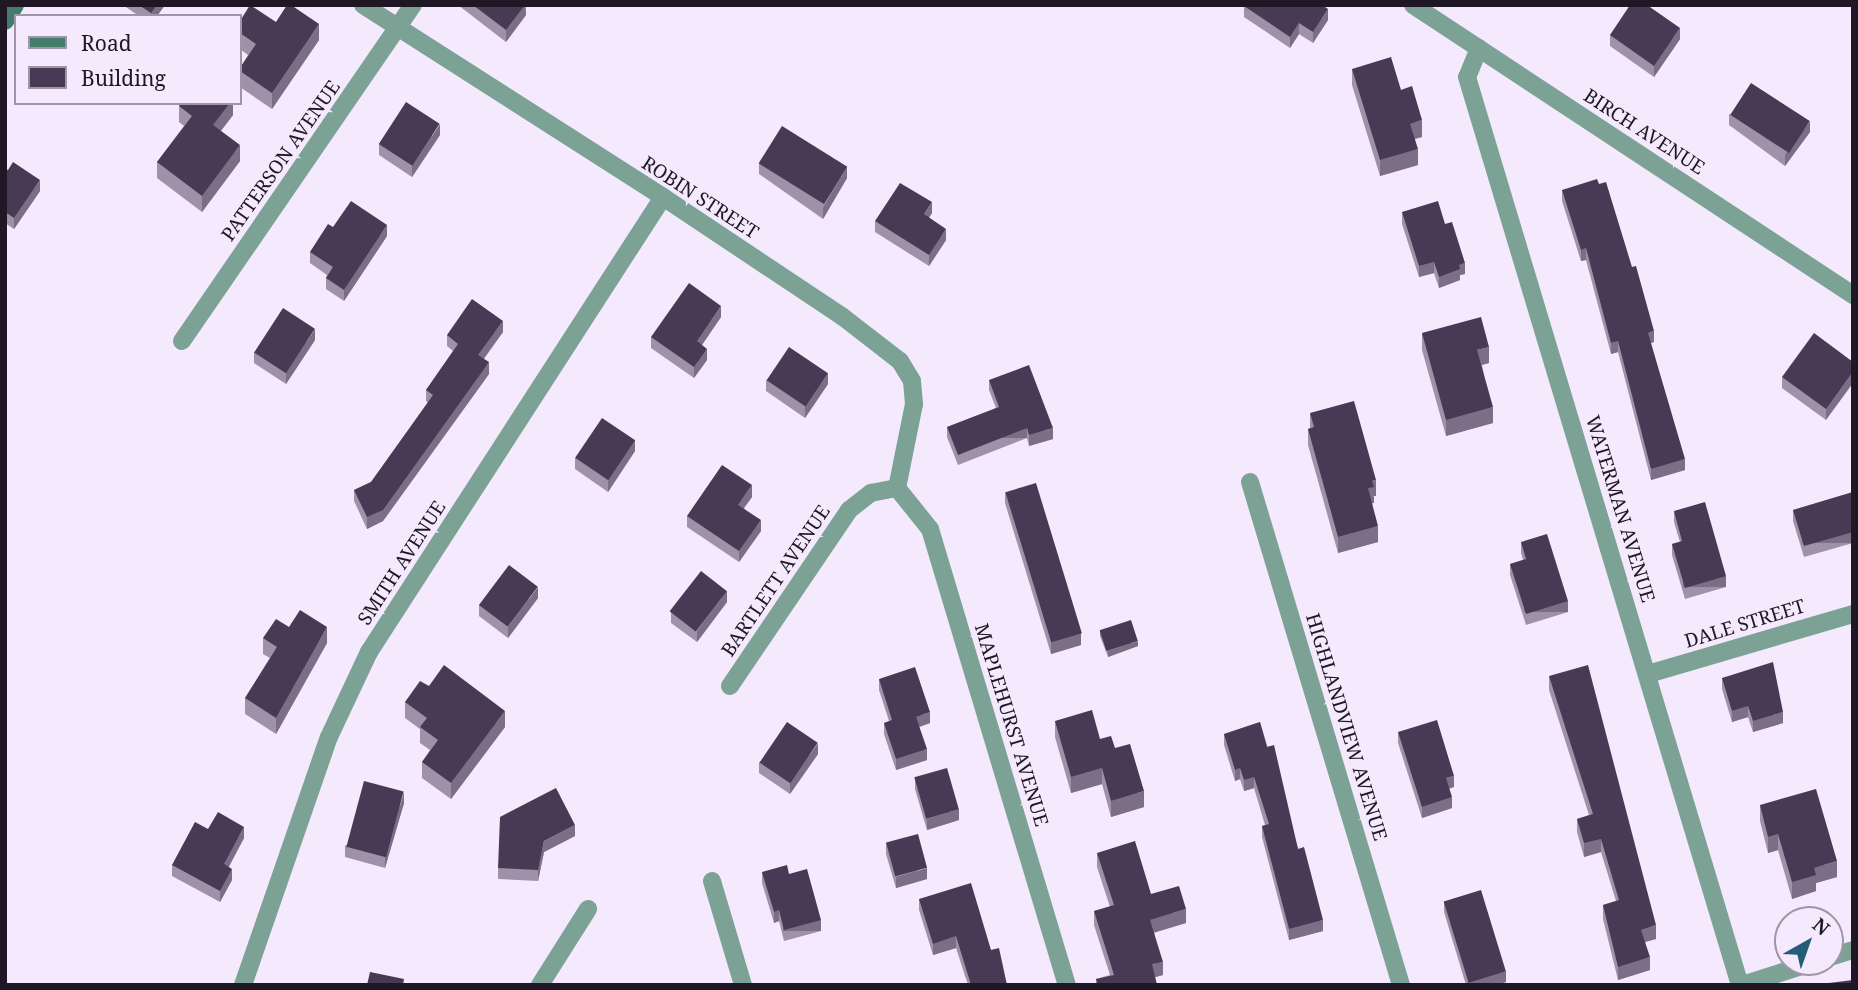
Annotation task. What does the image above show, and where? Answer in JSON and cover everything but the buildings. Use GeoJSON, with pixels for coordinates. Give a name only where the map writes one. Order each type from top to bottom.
{"type":"FeatureCollection","features":[{"type":"Feature","properties":{"kind":"street"},"geometry":{"type":"LineString","coordinates":[[5,21],[15,5]]}},
{"type":"Feature","properties":{"kind":"street","name":"ROBIN STREET"},"geometry":{"type":"LineString","coordinates":[[362,5],[663,197],[843,317],[900,361],[912,381],[914,404],[897,488]]}},
{"type":"Feature","properties":{"kind":"street","name":"PATTERSON AVENUE"},"geometry":{"type":"LineString","coordinates":[[182,341],[413,5]]}},
{"type":"Feature","properties":{"kind":"street","name":"BIRCH AVENUE"},"geometry":{"type":"LineString","coordinates":[[1413,5],[1853,295]]}},
{"type":"Feature","properties":{"kind":"street","name":"WATERMAN AVENUE"},"geometry":{"type":"LineString","coordinates":[[1479,48],[1467,77],[1741,985]]}},
{"type":"Feature","properties":{"kind":"street","name":"SMITH AVENUE"},"geometry":{"type":"LineString","coordinates":[[243,985],[329,737],[369,652],[663,197]]}},
{"type":"Feature","properties":{"kind":"street","name":"HIGHLANDVIEW AVENUE"},"geometry":{"type":"LineString","coordinates":[[1251,482],[1401,985]]}},
{"type":"Feature","properties":{"kind":"street","name":"BARTLETT AVENUE"},"geometry":{"type":"LineString","coordinates":[[730,686],[849,510],[872,493],[897,488]]}},
{"type":"Feature","properties":{"kind":"street","name":"MAPLEHURST AVENUE"},"geometry":{"type":"LineString","coordinates":[[897,488],[930,529],[1067,985]]}},
{"type":"Feature","properties":{"kind":"street","name":"DALE STREET"},"geometry":{"type":"LineString","coordinates":[[1648,674],[1853,614]]}},
{"type":"Feature","properties":{"kind":"street"},"geometry":{"type":"LineString","coordinates":[[712,881],[743,985]]}},
{"type":"Feature","properties":{"kind":"street"},"geometry":{"type":"LineString","coordinates":[[540,985],[588,909]]}},
{"type":"Feature","properties":{"kind":"street"},"geometry":{"type":"LineString","coordinates":[[1741,985],[1774,975]]}}]}
